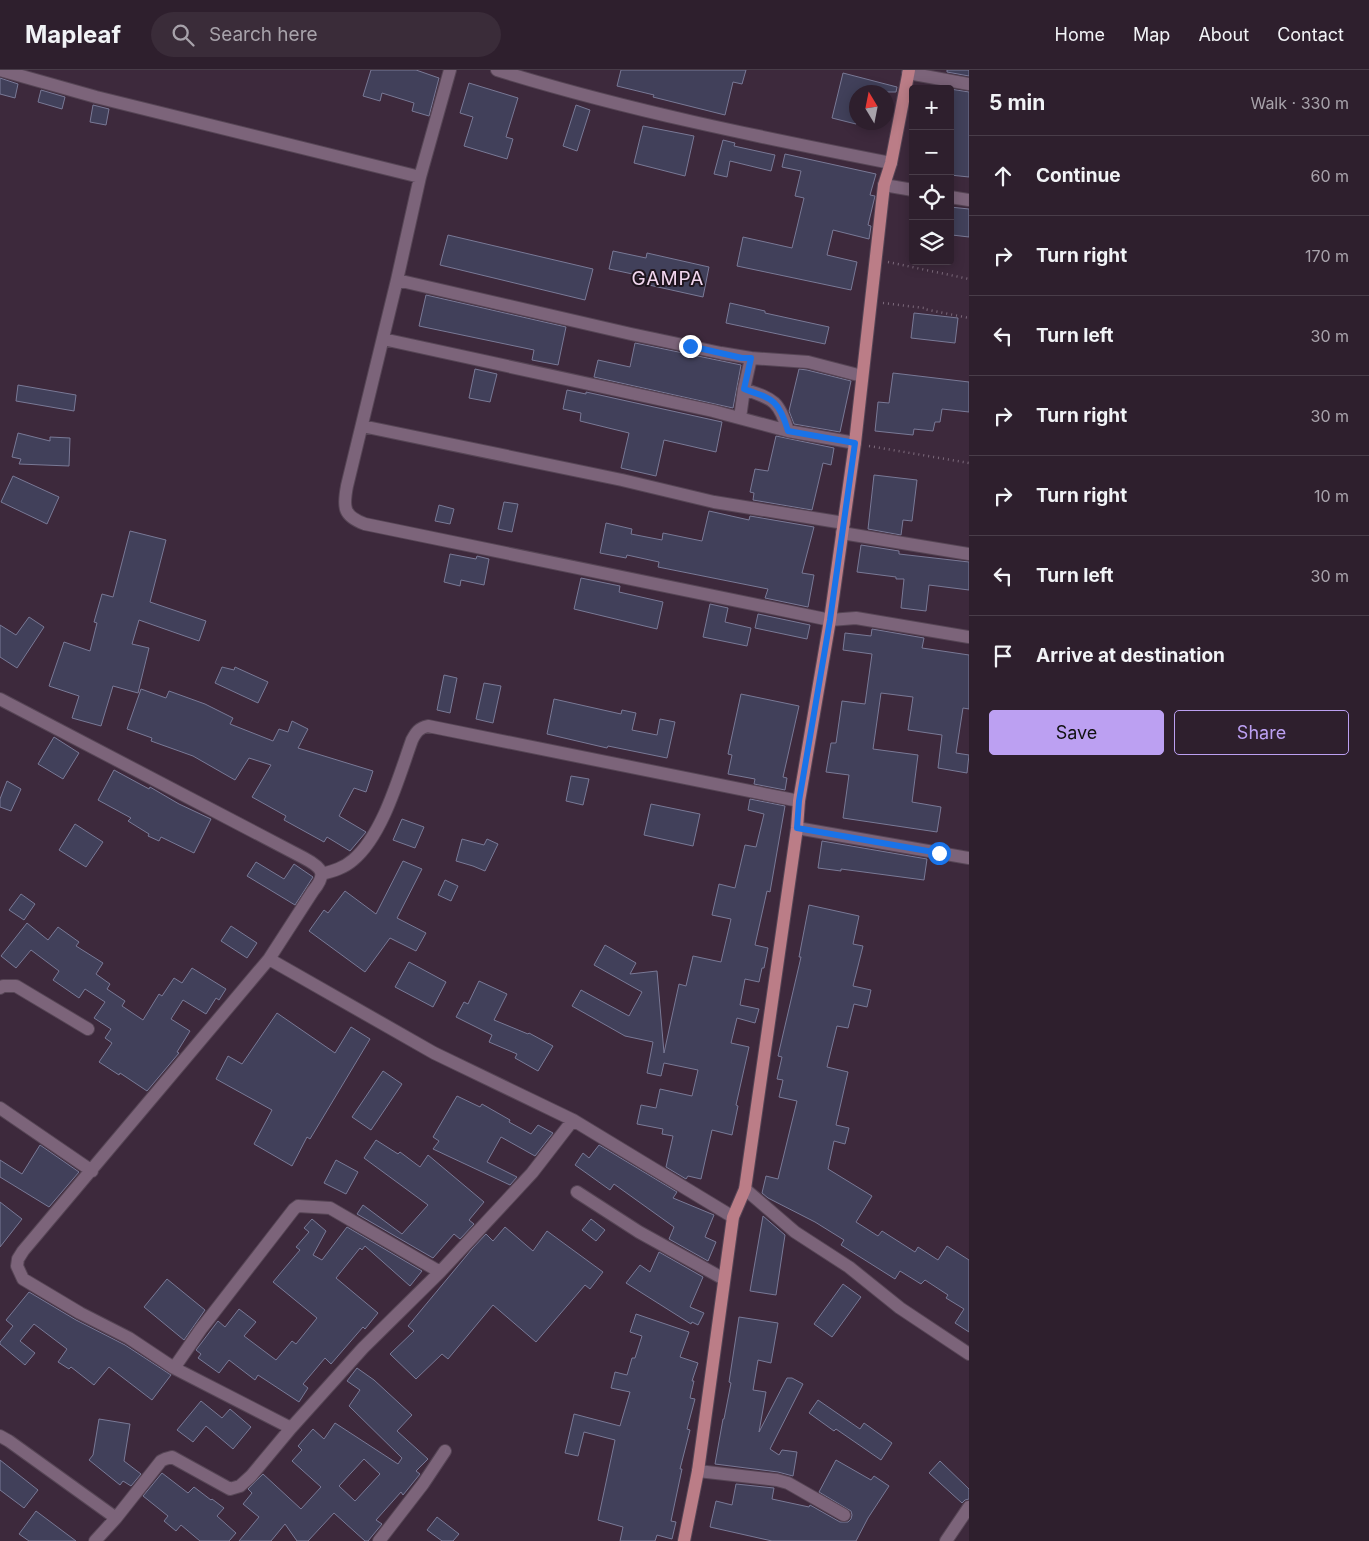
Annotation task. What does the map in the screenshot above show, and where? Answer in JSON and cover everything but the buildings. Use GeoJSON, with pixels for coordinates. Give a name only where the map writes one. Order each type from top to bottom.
{"type":"FeatureCollection","features":[{"type":"Feature","properties":{"kind":"main road"},"geometry":{"type":"LineString","coordinates":[[684,1541],[698,1471],[732,1217],[745,1189],[797,828],[799,801],[830,620],[855,443],[884,185],[891,163],[909,71]]}},
{"type":"Feature","properties":{"kind":"street"},"geometry":{"type":"LineString","coordinates":[[0,70],[420,177]]}},
{"type":"Feature","properties":{"kind":"street"},"geometry":{"type":"LineString","coordinates":[[450,70],[420,177],[344,500],[346,512],[354,520],[365,524],[830,620],[856,618],[969,637]]}},
{"type":"Feature","properties":{"kind":"street"},"geometry":{"type":"LineString","coordinates":[[497,70],[558,89],[721,128],[891,163]]}},
{"type":"Feature","properties":{"kind":"street"},"geometry":{"type":"LineString","coordinates":[[909,71],[969,84]]}},
{"type":"Feature","properties":{"kind":"street"},"geometry":{"type":"LineString","coordinates":[[884,185],[909,189]]}},
{"type":"Feature","properties":{"kind":"street"},"geometry":{"type":"LineString","coordinates":[[954,198],[969,200]]}},
{"type":"Feature","properties":{"kind":"street"},"geometry":{"type":"LineString","coordinates":[[397,280],[720,353],[751,358],[808,362],[862,376]]}},
{"type":"Feature","properties":{"kind":"street"},"geometry":{"type":"LineString","coordinates":[[383,339],[740,418],[788,431],[855,443]]}},
{"type":"Feature","properties":{"kind":"street"},"geometry":{"type":"LineString","coordinates":[[740,418],[751,358]]}},
{"type":"Feature","properties":{"kind":"street"},"geometry":{"type":"LineString","coordinates":[[744,389],[770,398],[783,414],[788,431]]}},
{"type":"Feature","properties":{"kind":"street"},"geometry":{"type":"LineString","coordinates":[[362,426],[622,480],[714,502],[969,554]]}},
{"type":"Feature","properties":{"kind":"street"},"geometry":{"type":"LineString","coordinates":[[0,699],[317,865],[322,874],[320,882],[269,959],[23,1251],[18,1259],[17,1266],[19,1273],[24,1279],[80,1313],[129,1338],[174,1368],[291,1428]]}},
{"type":"Feature","properties":{"kind":"street"},"geometry":{"type":"LineString","coordinates":[[322,874],[340,869],[354,860],[371,841],[390,802],[412,740],[416,732],[428,726],[799,801]]}},
{"type":"Feature","properties":{"kind":"street"},"geometry":{"type":"LineString","coordinates":[[797,828],[969,858]]}},
{"type":"Feature","properties":{"kind":"street"},"geometry":{"type":"LineString","coordinates":[[269,959],[434,1052],[573,1120],[732,1217]]}},
{"type":"Feature","properties":{"kind":"street"},"geometry":{"type":"LineString","coordinates":[[0,988],[3,986],[16,986],[88,1028]]}},
{"type":"Feature","properties":{"kind":"street"},"geometry":{"type":"LineString","coordinates":[[0,1108],[92,1171]]}},
{"type":"Feature","properties":{"kind":"street"},"geometry":{"type":"LineString","coordinates":[[95,1541],[116,1518],[161,1461],[165,1459],[172,1458],[230,1489],[240,1486],[251,1476],[362,1348],[440,1272],[532,1173],[573,1120]]}},
{"type":"Feature","properties":{"kind":"street"},"geometry":{"type":"LineString","coordinates":[[745,1189],[795,1232],[849,1267],[900,1308],[969,1354]]}},
{"type":"Feature","properties":{"kind":"street"},"geometry":{"type":"LineString","coordinates":[[577,1192],[639,1232],[724,1279]]}},
{"type":"Feature","properties":{"kind":"street"},"geometry":{"type":"LineString","coordinates":[[174,1368],[207,1321],[298,1206],[330,1208],[440,1272]]}},
{"type":"Feature","properties":{"kind":"street"},"geometry":{"type":"LineString","coordinates":[[0,1436],[116,1518]]}},
{"type":"Feature","properties":{"kind":"street"},"geometry":{"type":"LineString","coordinates":[[379,1541],[423,1484],[445,1451]]}},
{"type":"Feature","properties":{"kind":"street"},"geometry":{"type":"LineString","coordinates":[[698,1471],[777,1480],[788,1483],[844,1515]]}},
{"type":"Feature","properties":{"kind":"street"},"geometry":{"type":"LineString","coordinates":[[946,1541],[969,1507]]}},
{"type":"Feature","properties":{"kind":"path"},"geometry":{"type":"LineString","coordinates":[[876,260],[969,279]]}},
{"type":"Feature","properties":{"kind":"path"},"geometry":{"type":"LineString","coordinates":[[872,302],[924,308],[969,318]]}},
{"type":"Feature","properties":{"kind":"path"},"geometry":{"type":"LineString","coordinates":[[855,443],[969,463]]}},
{"type":"Feature","properties":{"kind":"district","name":"GAMPA"},"geometry":{"type":"Point","coordinates":[668,278]}},
{"type":"Feature","properties":{"kind":"route"},"geometry":{"type":"LineString","coordinates":[[690,346],[742,358],[751,358],[744,389],[770,398],[783,414],[788,431],[855,443],[830,620],[799,801],[797,828],[939,853]]}}]}
